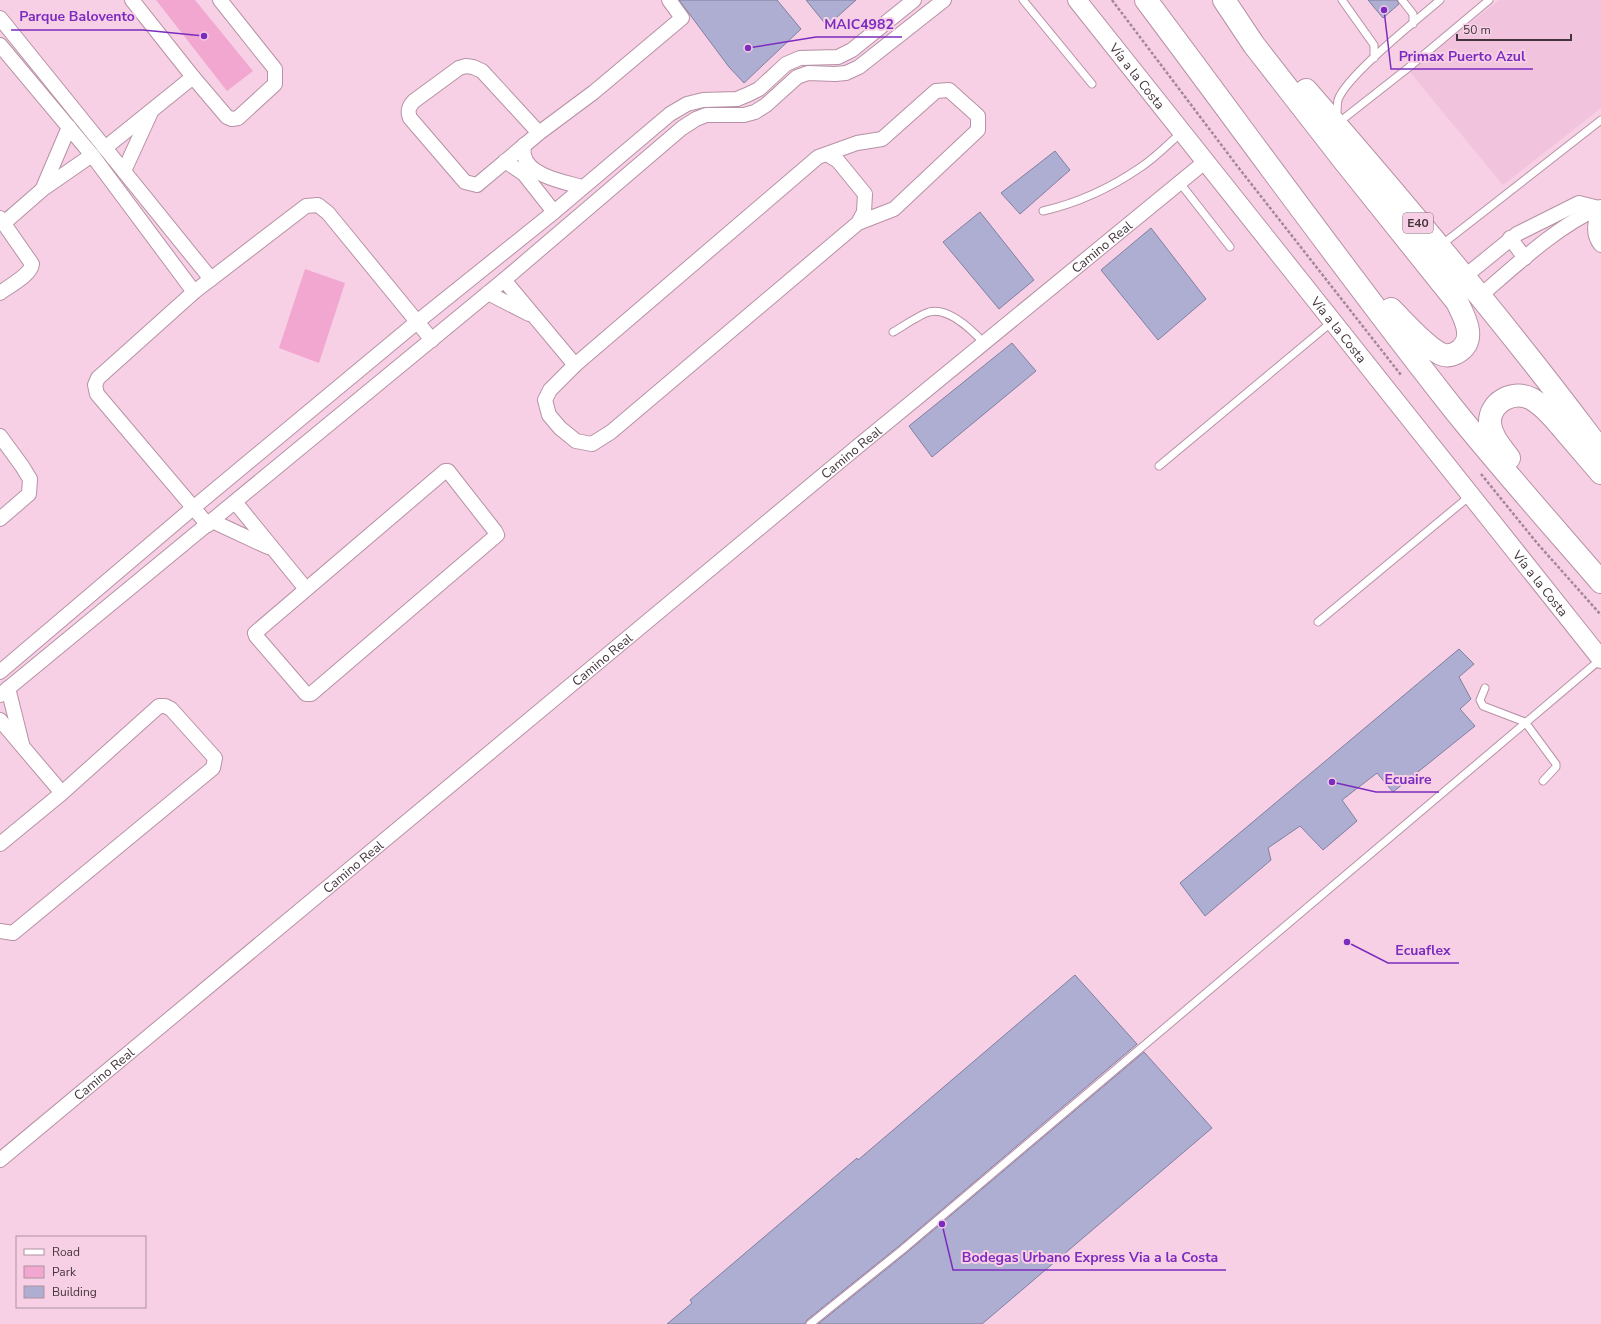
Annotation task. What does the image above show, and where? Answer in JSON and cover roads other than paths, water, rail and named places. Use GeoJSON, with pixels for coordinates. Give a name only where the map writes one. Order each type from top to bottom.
{"type":"FeatureCollection","features":[{"type":"Feature","properties":{"kind":"highway"},"geometry":{"type":"LineString","coordinates":[[1146,0],[1337,256],[1452,406],[1519,489],[1601,582]]}},
{"type":"Feature","properties":{"kind":"highway"},"geometry":{"type":"LineString","coordinates":[[1224,0],[1254,45],[1457,302],[1467,322],[1469,331],[1467,341],[1463,348],[1445,356],[1434,350],[1337,256]]}},
{"type":"Feature","properties":{"kind":"highway","name":"E40"},"geometry":{"type":"LineString","coordinates":[[1228,0],[1464,277],[1601,451]]}},
{"type":"Feature","properties":{"kind":"highway"},"geometry":{"type":"LineString","coordinates":[[1582,560],[1497,441],[1490,423],[1491,415],[1495,408],[1506,398],[1515,394],[1524,395],[1531,398],[1548,412],[1601,473]]}},
{"type":"Feature","properties":{"kind":"street"},"geometry":{"type":"LineString","coordinates":[[132,0],[193,78],[227,117],[232,119],[238,118],[274,84],[275,69],[220,0]]}},
{"type":"Feature","properties":{"kind":"street"},"geometry":{"type":"LineString","coordinates":[[539,133],[486,74],[473,67],[466,66],[458,68],[411,104],[408,111],[410,118],[465,182],[477,185],[539,133],[594,92],[682,18],[669,0]]}},
{"type":"Feature","properties":{"kind":"street"},"geometry":{"type":"LineString","coordinates":[[0,672],[193,508],[417,322],[554,212],[670,114],[687,104],[703,100],[737,99],[759,89],[786,64],[800,58],[838,57],[852,50],[914,0]]}},
{"type":"Feature","properties":{"kind":"street"},"geometry":{"type":"LineString","coordinates":[[23,746],[4,692],[432,340],[682,128],[696,119],[706,115],[744,115],[756,112],[798,77],[808,73],[846,73],[859,67],[944,0]]}},
{"type":"Feature","properties":{"kind":"street","name":"Vía a la Costa"},"geometry":{"type":"LineString","coordinates":[[1076,0],[1206,161],[1601,659]]}},
{"type":"Feature","properties":{"kind":"street"},"geometry":{"type":"LineString","coordinates":[[0,18],[211,279]]}},
{"type":"Feature","properties":{"kind":"street"},"geometry":{"type":"LineString","coordinates":[[0,45],[92,155],[194,292]]}},
{"type":"Feature","properties":{"kind":"street"},"geometry":{"type":"LineString","coordinates":[[105,148],[153,108],[193,78]]}},
{"type":"Feature","properties":{"kind":"street"},"geometry":{"type":"LineString","coordinates":[[949,90],[978,116],[978,130],[894,209],[858,223],[611,432],[592,444],[576,441],[560,428],[548,415],[545,400],[550,390],[574,365],[809,164],[818,157],[857,144],[882,139],[936,91],[949,90]]}},
{"type":"Feature","properties":{"kind":"street"},"geometry":{"type":"LineString","coordinates":[[124,171],[153,108]]}},
{"type":"Feature","properties":{"kind":"street"},"geometry":{"type":"LineString","coordinates":[[43,189],[69,127]]}},
{"type":"Feature","properties":{"kind":"street"},"geometry":{"type":"LineString","coordinates":[[524,145],[524,156],[531,167],[543,175],[582,187]]}},
{"type":"Feature","properties":{"kind":"street"},"geometry":{"type":"LineString","coordinates":[[627,149],[640,164]]}},
{"type":"Feature","properties":{"kind":"street"},"geometry":{"type":"LineString","coordinates":[[827,154],[838,161],[865,194],[864,212],[858,223]]}},
{"type":"Feature","properties":{"kind":"street"},"geometry":{"type":"LineString","coordinates":[[0,293],[26,274],[32,267],[32,264],[2,221],[43,189],[92,155]]}},
{"type":"Feature","properties":{"kind":"street"},"geometry":{"type":"LineString","coordinates":[[504,161],[524,174],[554,212]]}},
{"type":"Feature","properties":{"kind":"street","name":"Camino Real"},"geometry":{"type":"LineString","coordinates":[[0,1160],[984,343],[1206,161]]}},
{"type":"Feature","properties":{"kind":"street"},"geometry":{"type":"LineString","coordinates":[[1464,277],[1516,234],[1579,203],[1600,207]]}},
{"type":"Feature","properties":{"kind":"street"},"geometry":{"type":"LineString","coordinates":[[272,549],[210,523],[193,508],[97,394],[95,385],[98,378],[194,292],[306,206],[318,205],[328,213],[432,340]]}},
{"type":"Feature","properties":{"kind":"street"},"geometry":{"type":"LineString","coordinates":[[1600,207],[1594,232],[1601,245]]}},
{"type":"Feature","properties":{"kind":"street"},"geometry":{"type":"LineString","coordinates":[[1479,297],[1556,234],[1583,216],[1600,207]]}},
{"type":"Feature","properties":{"kind":"street"},"geometry":{"type":"LineString","coordinates":[[143,223],[157,212]]}},
{"type":"Feature","properties":{"kind":"street"},"geometry":{"type":"LineString","coordinates":[[1510,238],[1525,258]]}},
{"type":"Feature","properties":{"kind":"street"},"geometry":{"type":"LineString","coordinates":[[504,280],[574,365]]}},
{"type":"Feature","properties":{"kind":"street"},"geometry":{"type":"LineString","coordinates":[[488,293],[533,316]]}},
{"type":"Feature","properties":{"kind":"street"},"geometry":{"type":"LineString","coordinates":[[0,436],[30,479],[29,494],[0,519]]}},
{"type":"Feature","properties":{"kind":"street"},"geometry":{"type":"LineString","coordinates":[[445,471],[448,471],[497,534],[311,694],[306,694],[255,633],[306,589],[445,471]]}},
{"type":"Feature","properties":{"kind":"street"},"geometry":{"type":"LineString","coordinates":[[235,502],[306,589]]}},
{"type":"Feature","properties":{"kind":"street"},"geometry":{"type":"LineString","coordinates":[[0,844],[62,793],[159,706],[165,706],[171,709],[215,758],[212,768],[13,933],[0,931]]}},
{"type":"Feature","properties":{"kind":"street"},"geometry":{"type":"LineString","coordinates":[[0,720],[62,793]]}},
{"type":"Feature","properties":{"kind":"lane"},"geometry":{"type":"LineString","coordinates":[[1023,0],[1092,84]]}},
{"type":"Feature","properties":{"kind":"lane"},"geometry":{"type":"LineString","coordinates":[[1342,0],[1374,45],[1374,58]]}},
{"type":"Feature","properties":{"kind":"lane"},"geometry":{"type":"LineString","coordinates":[[1402,0],[1413,14],[1414,24]]}},
{"type":"Feature","properties":{"kind":"lane"},"geometry":{"type":"LineString","coordinates":[[1336,125],[1338,100],[1348,84],[1374,58],[1440,0]]}},
{"type":"Feature","properties":{"kind":"lane"},"geometry":{"type":"LineString","coordinates":[[1336,125],[1408,68],[1489,0]]}},
{"type":"Feature","properties":{"kind":"lane"},"geometry":{"type":"LineString","coordinates":[[1439,247],[1601,120]]}},
{"type":"Feature","properties":{"kind":"lane"},"geometry":{"type":"LineString","coordinates":[[1043,211],[1103,190],[1142,166],[1182,133]]}},
{"type":"Feature","properties":{"kind":"lane"},"geometry":{"type":"LineString","coordinates":[[1180,183],[1230,247]]}},
{"type":"Feature","properties":{"kind":"lane"},"geometry":{"type":"LineString","coordinates":[[893,332],[929,312],[944,312],[971,329],[984,343]]}},
{"type":"Feature","properties":{"kind":"lane"},"geometry":{"type":"LineString","coordinates":[[1160,466],[1333,321]]}},
{"type":"Feature","properties":{"kind":"lane"},"geometry":{"type":"LineString","coordinates":[[1318,622],[1471,495]]}},
{"type":"Feature","properties":{"kind":"lane"},"geometry":{"type":"LineString","coordinates":[[810,1324],[908,1245],[1601,659]]}},
{"type":"Feature","properties":{"kind":"lane"},"geometry":{"type":"LineString","coordinates":[[1485,688],[1480,700],[1483,706],[1525,722],[1556,764],[1556,767],[1543,781]]}},
{"type":"Feature","properties":{"kind":"place","name":"Primax Puerto Azul"},"geometry":{"type":"Point","coordinates":[1384,10]}},
{"type":"Feature","properties":{"kind":"place","name":"Parque Balovento"},"geometry":{"type":"Point","coordinates":[204,36]}},
{"type":"Feature","properties":{"kind":"place","name":"MAIC4982"},"geometry":{"type":"Point","coordinates":[748,48]}},
{"type":"Feature","properties":{"kind":"place","name":"Ecuaire"},"geometry":{"type":"Point","coordinates":[1332,782]}},
{"type":"Feature","properties":{"kind":"place","name":"Ecuaflex"},"geometry":{"type":"Point","coordinates":[1347,942]}},
{"type":"Feature","properties":{"kind":"place","name":"Bodegas Urbano Express Via a la Costa"},"geometry":{"type":"Point","coordinates":[942,1224]}}]}
